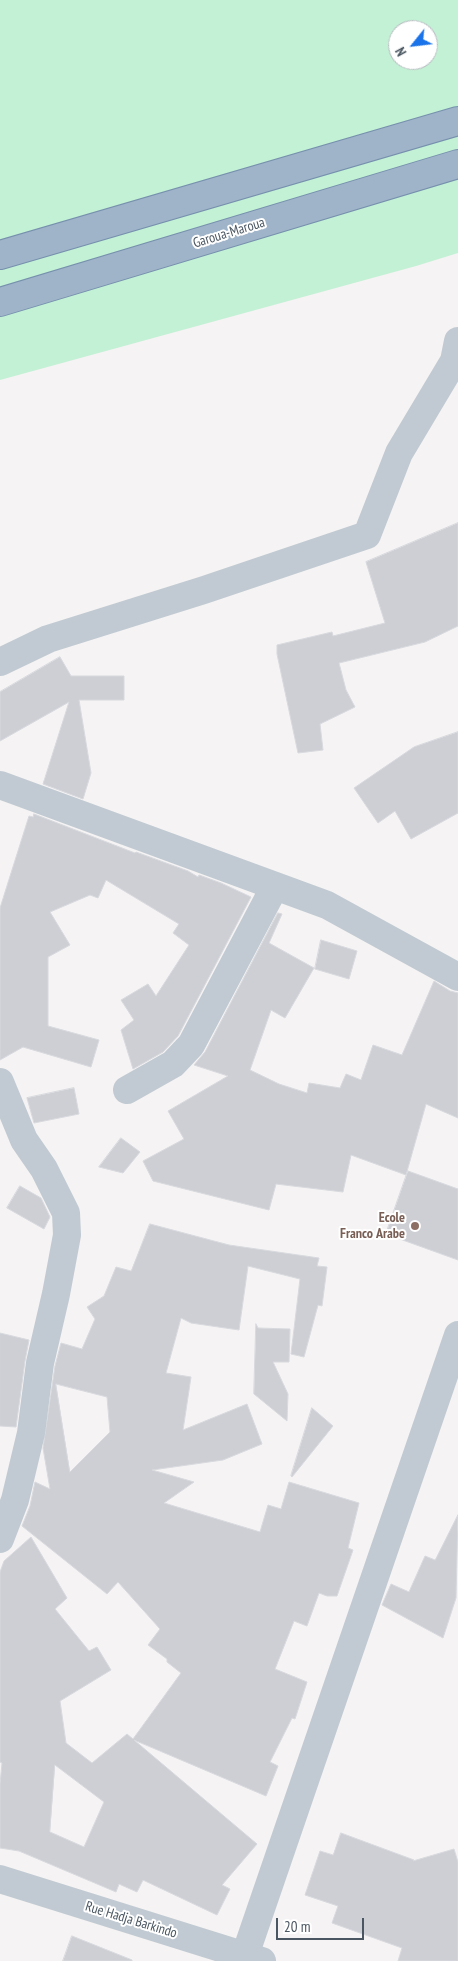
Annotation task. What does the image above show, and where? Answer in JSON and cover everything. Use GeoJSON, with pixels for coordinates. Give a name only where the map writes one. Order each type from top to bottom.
{"type":"FeatureCollection","features":[{"type":"Feature","properties":{"kind":"highway"},"geometry":{"type":"LineString","coordinates":[[0,255],[458,120]]}},
{"type":"Feature","properties":{"kind":"highway","name":"Garoua-Maroua"},"geometry":{"type":"LineString","coordinates":[[0,302],[458,164]]}},
{"type":"Feature","properties":{"kind":"street"},"geometry":{"type":"LineString","coordinates":[[0,662],[48,639],[204,590],[367,534],[399,453],[454,361],[458,341]]}},
{"type":"Feature","properties":{"kind":"street"},"geometry":{"type":"LineString","coordinates":[[0,785],[327,905],[458,977]]}},
{"type":"Feature","properties":{"kind":"street"},"geometry":{"type":"LineString","coordinates":[[127,1090],[173,1064],[191,1046],[275,886]]}},
{"type":"Feature","properties":{"kind":"street"},"geometry":{"type":"LineString","coordinates":[[0,1082],[24,1140],[44,1169],[66,1213],[67,1235],[40,1363],[31,1433],[15,1500],[0,1539]]}},
{"type":"Feature","properties":{"kind":"street"},"geometry":{"type":"LineString","coordinates":[[250,1959],[458,1335]]}},
{"type":"Feature","properties":{"kind":"street","name":"Rue Hadja Barkindo"},"geometry":{"type":"LineString","coordinates":[[0,1879],[250,1959]]}},
{"type":"Feature","properties":{"kind":"green space"},"geometry":{"type":"Polygon","coordinates":[[[0,0],[458,0],[458,253],[0,380],[0,0]]]}},
{"type":"Feature","properties":{"kind":"building"},"geometry":{"type":"Polygon","coordinates":[[[458,523],[458,626],[425,642],[339,663],[346,690],[355,707],[320,724],[323,750],[298,753],[277,654],[277,645],[332,632],[333,636],[385,623],[366,562],[458,523]]]}},
{"type":"Feature","properties":{"kind":"building"},"geometry":{"type":"Polygon","coordinates":[[[60,657],[71,676],[124,676],[124,700],[79,700],[91,773],[83,799],[43,784],[69,702],[0,741],[0,692],[60,657]]]}},
{"type":"Feature","properties":{"kind":"building"},"geometry":{"type":"Polygon","coordinates":[[[458,732],[458,813],[411,839],[395,811],[378,823],[354,788],[414,747],[458,732]]]}},
{"type":"Feature","properties":{"kind":"building"},"geometry":{"type":"Polygon","coordinates":[[[34,814],[135,853],[188,871],[198,877],[199,875],[221,883],[251,897],[178,1036],[163,1052],[133,1069],[121,1030],[134,1020],[121,1000],[148,984],[156,996],[189,945],[173,933],[179,924],[106,880],[98,898],[90,895],[50,912],[70,945],[48,957],[48,1026],[99,1040],[91,1067],[23,1047],[0,1060],[0,908],[29,816],[33,817],[34,814]]]}},
{"type":"Feature","properties":{"kind":"building"},"geometry":{"type":"Polygon","coordinates":[[[278,913],[282,914],[269,943],[314,968],[285,1018],[271,1010],[250,1070],[279,1084],[307,1093],[309,1083],[340,1088],[346,1074],[361,1080],[373,1045],[402,1055],[434,981],[450,991],[458,993],[458,1118],[426,1104],[406,1175],[351,1155],[343,1192],[276,1184],[269,1210],[153,1181],[143,1161],[184,1139],[168,1111],[228,1076],[194,1065],[205,1052],[278,913]]]}},
{"type":"Feature","properties":{"kind":"building"},"geometry":{"type":"Polygon","coordinates":[[[321,940],[357,951],[349,979],[315,969],[321,940]]]}},
{"type":"Feature","properties":{"kind":"building"},"geometry":{"type":"Polygon","coordinates":[[[74,1088],[79,1114],[34,1123],[27,1098],[74,1088]]]}},
{"type":"Feature","properties":{"kind":"building"},"geometry":{"type":"Polygon","coordinates":[[[121,1138],[140,1152],[123,1173],[99,1167],[121,1138]]]}},
{"type":"Feature","properties":{"kind":"building"},"geometry":{"type":"Polygon","coordinates":[[[408,1171],[458,1189],[458,1260],[386,1234],[408,1171]]]}},
{"type":"Feature","properties":{"kind":"building"},"geometry":{"type":"Polygon","coordinates":[[[20,1186],[41,1198],[50,1217],[44,1229],[7,1208],[20,1186]]]}},
{"type":"Feature","properties":{"kind":"building"},"geometry":{"type":"Polygon","coordinates":[[[150,1224],[229,1245],[319,1258],[317,1266],[327,1267],[322,1306],[318,1305],[304,1357],[291,1354],[300,1279],[248,1266],[239,1330],[191,1323],[181,1318],[166,1373],[191,1377],[183,1430],[247,1404],[262,1444],[223,1460],[152,1470],[194,1482],[164,1503],[260,1532],[268,1505],[281,1509],[289,1482],[359,1503],[348,1548],[353,1550],[337,1596],[327,1596],[319,1593],[307,1626],[294,1621],[275,1669],[307,1682],[295,1719],[292,1718],[270,1762],[278,1766],[266,1796],[134,1740],[257,1844],[222,1885],[230,1889],[217,1915],[143,1880],[137,1892],[119,1884],[116,1892],[19,1851],[0,1848],[0,1784],[2,1763],[0,1762],[0,1572],[4,1561],[31,1537],[67,1598],[55,1609],[89,1651],[97,1647],[111,1670],[60,1701],[66,1743],[92,1763],[127,1734],[133,1739],[181,1673],[167,1662],[167,1659],[148,1645],[160,1629],[118,1582],[107,1594],[22,1526],[30,1506],[35,1482],[50,1489],[43,1448],[55,1366],[61,1343],[82,1349],[95,1319],[87,1307],[104,1296],[116,1267],[131,1271],[150,1224]],[[56,1384],[70,1472],[110,1432],[107,1397],[56,1384]],[[55,1765],[50,1832],[84,1847],[104,1802],[55,1765]]]}},
{"type":"Feature","properties":{"kind":"building"},"geometry":{"type":"Polygon","coordinates":[[[256,1324],[258,1328],[290,1329],[289,1362],[273,1362],[288,1394],[287,1421],[254,1394],[256,1324]]]}},
{"type":"Feature","properties":{"kind":"building"},"geometry":{"type":"Polygon","coordinates":[[[0,1333],[29,1340],[16,1427],[0,1426],[0,1333]]]}},
{"type":"Feature","properties":{"kind":"building"},"geometry":{"type":"Polygon","coordinates":[[[312,1408],[333,1426],[292,1477],[291,1476],[312,1408]]]}},
{"type":"Feature","properties":{"kind":"building"},"geometry":{"type":"Polygon","coordinates":[[[458,1515],[456,1598],[443,1638],[382,1605],[391,1584],[409,1592],[425,1556],[435,1560],[458,1515]]]}},
{"type":"Feature","properties":{"kind":"building"},"geometry":{"type":"Polygon","coordinates":[[[341,1833],[413,1861],[454,1849],[458,1862],[458,1961],[398,1961],[402,1948],[332,1923],[338,1906],[305,1895],[320,1851],[333,1855],[341,1833]]]}},
{"type":"Feature","properties":{"kind":"building"},"geometry":{"type":"Polygon","coordinates":[[[72,1936],[132,1960],[132,1961],[63,1961],[72,1936]]]}},
{"type":"Feature","properties":{"kind":"place","name":"Ecole Franco Arabe"},"geometry":{"type":"Point","coordinates":[415,1226]}}]}
